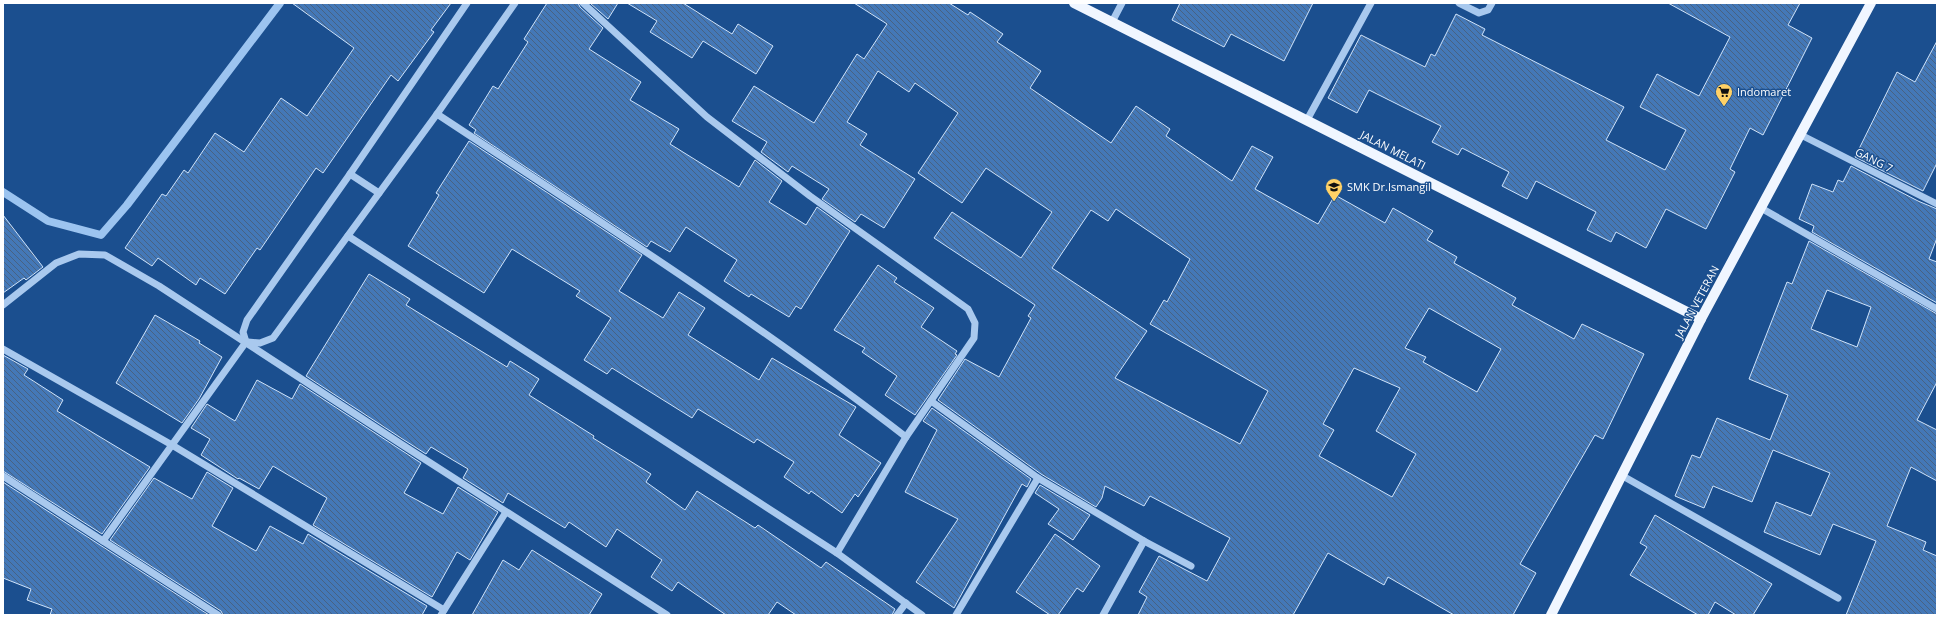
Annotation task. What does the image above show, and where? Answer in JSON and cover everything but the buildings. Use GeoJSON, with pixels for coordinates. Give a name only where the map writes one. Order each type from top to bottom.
{"type":"FeatureCollection","features":[{"type":"Feature","properties":{"kind":"main road","name":"JALAN MELATI"},"geometry":{"type":"LineString","coordinates":[[1074,3],[1701,319]]}},
{"type":"Feature","properties":{"kind":"main road","name":"JALAN VETERAN"},"geometry":{"type":"LineString","coordinates":[[1551,615],[1701,319],[1871,3]]}},
{"type":"Feature","properties":{"kind":"street"},"geometry":{"type":"LineString","coordinates":[[246,342],[243,332],[247,320],[350,174],[467,3]]}},
{"type":"Feature","properties":{"kind":"street"},"geometry":{"type":"LineString","coordinates":[[246,342],[260,343],[273,338],[438,114],[515,3]]}},
{"type":"Feature","properties":{"kind":"street"},"geometry":{"type":"LineString","coordinates":[[583,3],[707,117],[810,196],[968,309],[975,323],[974,338],[906,437],[837,553]]}},
{"type":"Feature","properties":{"kind":"street"},"geometry":{"type":"LineString","coordinates":[[1112,22],[1122,3]]}},
{"type":"Feature","properties":{"kind":"street"},"geometry":{"type":"LineString","coordinates":[[1307,120],[1371,3]]}},
{"type":"Feature","properties":{"kind":"street"},"geometry":{"type":"LineString","coordinates":[[1458,3],[1479,13],[1488,10],[1492,3]]}},
{"type":"Feature","properties":{"kind":"street"},"geometry":{"type":"LineString","coordinates":[[438,114],[704,289],[867,406],[906,437]]}},
{"type":"Feature","properties":{"kind":"street","name":"GANG 7"},"geometry":{"type":"LineString","coordinates":[[1801,135],[1937,204]]}},
{"type":"Feature","properties":{"kind":"street"},"geometry":{"type":"LineString","coordinates":[[350,174],[379,193]]}},
{"type":"Feature","properties":{"kind":"street"},"geometry":{"type":"LineString","coordinates":[[1761,208],[1937,308]]}},
{"type":"Feature","properties":{"kind":"street"},"geometry":{"type":"LineString","coordinates":[[348,236],[837,553],[922,615]]}},
{"type":"Feature","properties":{"kind":"street"},"geometry":{"type":"LineString","coordinates":[[3,305],[56,263],[79,254],[105,255],[159,286],[667,615]]}},
{"type":"Feature","properties":{"kind":"street"},"geometry":{"type":"LineString","coordinates":[[103,541],[246,342]]}},
{"type":"Feature","properties":{"kind":"street"},"geometry":{"type":"LineString","coordinates":[[3,349],[172,445],[442,613],[506,512]]}},
{"type":"Feature","properties":{"kind":"street"},"geometry":{"type":"LineString","coordinates":[[931,401],[1038,478],[1144,541],[1191,566]]}},
{"type":"Feature","properties":{"kind":"street"},"geometry":{"type":"LineString","coordinates":[[1621,475],[1838,598]]}},
{"type":"Feature","properties":{"kind":"street"},"geometry":{"type":"LineString","coordinates":[[3,476],[218,615]]}},
{"type":"Feature","properties":{"kind":"street"},"geometry":{"type":"LineString","coordinates":[[956,615],[1038,478]]}},
{"type":"Feature","properties":{"kind":"street"},"geometry":{"type":"LineString","coordinates":[[1103,615],[1144,541]]}},
{"type":"Feature","properties":{"kind":"street"},"geometry":{"type":"LineString","coordinates":[[897,615],[906,603]]}},
{"type":"Feature","properties":{"kind":"waterway"},"geometry":{"type":"LineString","coordinates":[[3,192],[48,221],[101,235],[127,205],[280,3]]}},
{"type":"Feature","properties":{"kind":"place","name":"Indomaret"},"geometry":{"type":"Point","coordinates":[1724,107]}},
{"type":"Feature","properties":{"kind":"place","name":"SMK Dr.Ismangil"},"geometry":{"type":"Point","coordinates":[1334,202]}}]}
